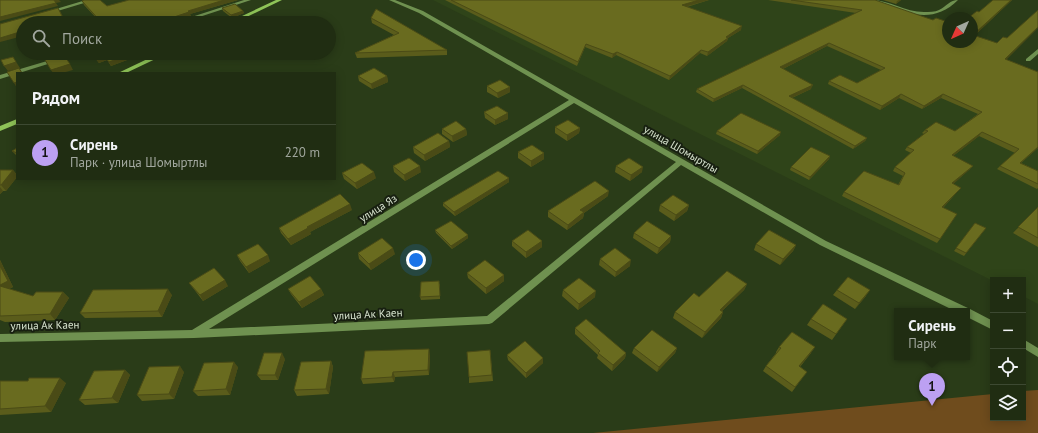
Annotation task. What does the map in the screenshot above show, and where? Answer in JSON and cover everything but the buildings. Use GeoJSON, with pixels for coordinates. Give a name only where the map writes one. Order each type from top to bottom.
{"type":"FeatureCollection","features":[{"type":"Feature","properties":{"kind":"street"},"geometry":{"type":"LineString","coordinates":[[46,12],[92,0]]}},
{"type":"Feature","properties":{"kind":"street"},"geometry":{"type":"LineString","coordinates":[[198,16],[249,0]]}},
{"type":"Feature","properties":{"kind":"street"},"geometry":{"type":"LineString","coordinates":[[245,16],[280,0]]}},
{"type":"Feature","properties":{"kind":"street","name":"улица Шомыртлы"},"geometry":{"type":"LineString","coordinates":[[390,0],[421,12],[823,243],[958,308]]}},
{"type":"Feature","properties":{"kind":"street"},"geometry":{"type":"LineString","coordinates":[[874,0],[908,11],[921,13],[939,12],[956,0]]}},
{"type":"Feature","properties":{"kind":"street"},"geometry":{"type":"LineString","coordinates":[[1028,60],[1038,51]]}},
{"type":"Feature","properties":{"kind":"street"},"geometry":{"type":"LineString","coordinates":[[17,72],[57,60]]}},
{"type":"Feature","properties":{"kind":"street"},"geometry":{"type":"LineString","coordinates":[[123,72],[150,60]]}},
{"type":"Feature","properties":{"kind":"street"},"geometry":{"type":"LineString","coordinates":[[0,77],[16,72]]}},
{"type":"Feature","properties":{"kind":"street","name":"улица Яз"},"geometry":{"type":"LineString","coordinates":[[194,334],[574,100]]}},
{"type":"Feature","properties":{"kind":"street"},"geometry":{"type":"LineString","coordinates":[[0,129],[16,121]]}},
{"type":"Feature","properties":{"kind":"street","name":"улица Ак Каен"},"geometry":{"type":"LineString","coordinates":[[0,338],[194,334],[489,320],[680,162]]}},
{"type":"Feature","properties":{"kind":"street"},"geometry":{"type":"LineString","coordinates":[[970,314],[990,324]]}},
{"type":"Feature","properties":{"kind":"street"},"geometry":{"type":"LineString","coordinates":[[1026,345],[1038,353]]}},
{"type":"Feature","properties":{"kind":"shaded area"},"geometry":{"type":"Polygon","coordinates":[[[433,0],[804,0],[867,9],[942,40],[942,48],[964,48],[1038,75],[1038,304],[1026,298],[1026,277],[990,277],[990,279],[433,0]]]}},
{"type":"Feature","properties":{"kind":"shaded area"},"geometry":{"type":"Polygon","coordinates":[[[1038,390],[1038,433],[593,433],[990,394],[990,421],[1026,421],[1026,391],[1038,390]]]}},
{"type":"Feature","properties":{"kind":"place","name":"Сирень"},"geometry":{"type":"Point","coordinates":[932,406]}}]}
